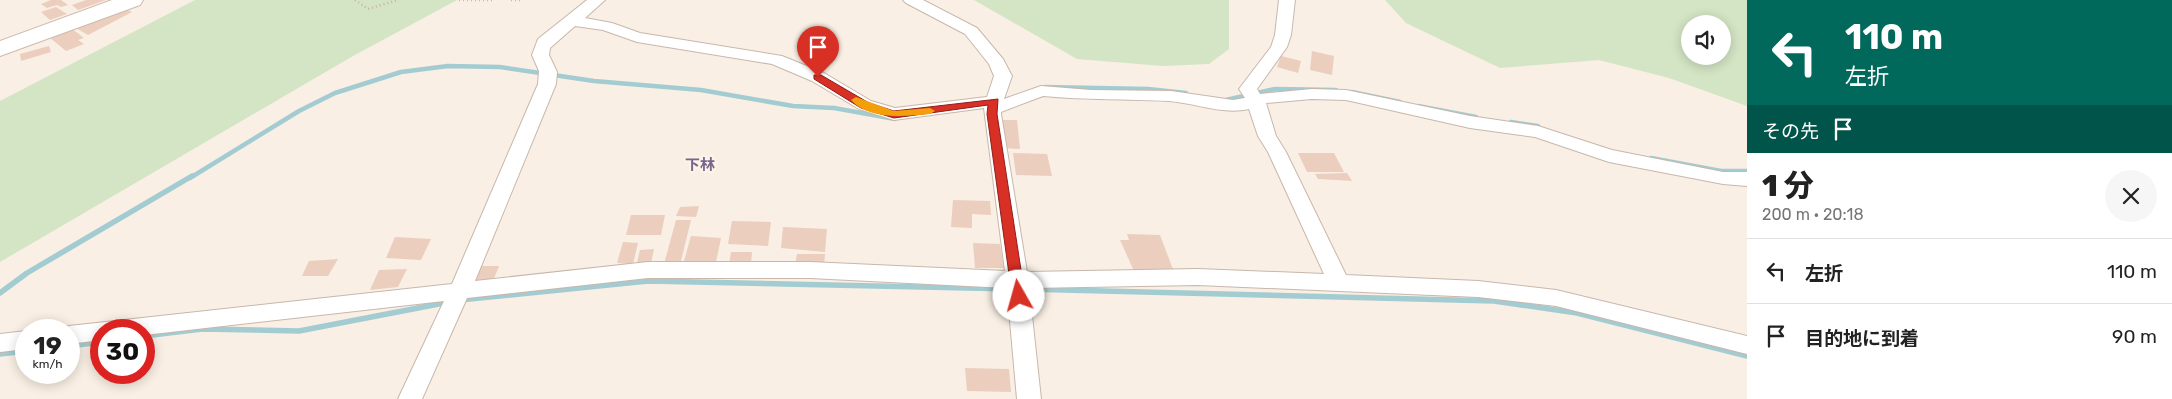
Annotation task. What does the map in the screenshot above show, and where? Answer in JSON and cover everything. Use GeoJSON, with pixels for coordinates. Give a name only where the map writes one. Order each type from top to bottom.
{"type":"FeatureCollection","features":[{"type":"Feature","properties":{"kind":"street"},"geometry":{"type":"LineString","coordinates":[[0,49],[132,0]]}},
{"type":"Feature","properties":{"kind":"street"},"geometry":{"type":"LineString","coordinates":[[410,399],[456,298],[547,84],[548,74],[540,58],[541,49],[544,43],[574,21],[597,0]]}},
{"type":"Feature","properties":{"kind":"street"},"geometry":{"type":"LineString","coordinates":[[911,0],[967,28],[997,63],[1003,76],[993,105],[1018,287],[1029,399]]}},
{"type":"Feature","properties":{"kind":"street"},"geometry":{"type":"LineString","coordinates":[[1287,0],[1284,10],[1282,39],[1268,63],[1254,77],[1253,97],[1267,136],[1277,152],[1339,284]]}},
{"type":"Feature","properties":{"kind":"street"},"geometry":{"type":"LineString","coordinates":[[574,21],[606,26],[637,37],[776,60],[818,77],[865,105],[894,114],[993,105],[1041,91],[1091,95],[1171,96],[1220,105],[1246,104],[1253,97]]}},
{"type":"Feature","properties":{"kind":"street"},"geometry":{"type":"LineString","coordinates":[[1253,97],[1264,98],[1312,94],[1372,99],[1460,120],[1538,132],[1609,156],[1723,178],[1747,179]]}},
{"type":"Feature","properties":{"kind":"street"},"geometry":{"type":"LineString","coordinates":[[155,326],[456,298],[648,270],[810,270],[1018,287],[1198,277],[1478,289],[1556,298],[1747,345]]}},
{"type":"Feature","properties":{"kind":"street"},"geometry":{"type":"LineString","coordinates":[[0,343],[15,341]]}},
{"type":"Feature","properties":{"kind":"path"},"geometry":{"type":"LineString","coordinates":[[355,0],[368,9],[398,0]]}},
{"type":"Feature","properties":{"kind":"path"},"geometry":{"type":"LineString","coordinates":[[459,0],[492,0]]}},
{"type":"Feature","properties":{"kind":"path"},"geometry":{"type":"LineString","coordinates":[[511,0],[523,0]]}},
{"type":"Feature","properties":{"kind":"green space"},"geometry":{"type":"Polygon","coordinates":[[[195,0],[457,0],[353,56],[0,262],[0,101],[195,0]]]}},
{"type":"Feature","properties":{"kind":"green space"},"geometry":{"type":"Polygon","coordinates":[[[974,0],[1229,0],[1229,49],[1209,64],[1163,66],[1077,59],[974,0]]]}},
{"type":"Feature","properties":{"kind":"green space"},"geometry":{"type":"Polygon","coordinates":[[[1385,0],[1747,0],[1747,106],[1669,78],[1599,60],[1500,68],[1406,23],[1385,0]]]}},
{"type":"Feature","properties":{"kind":"building"},"geometry":{"type":"Polygon","coordinates":[[[51,0],[61,0],[68,5],[61,7],[57,5],[47,8],[41,4],[51,0]]]}},
{"type":"Feature","properties":{"kind":"building"},"geometry":{"type":"Polygon","coordinates":[[[86,0],[106,0],[78,10],[72,5],[86,0]]]}},
{"type":"Feature","properties":{"kind":"building"},"geometry":{"type":"Polygon","coordinates":[[[56,7],[67,14],[50,20],[41,12],[56,7]]]}},
{"type":"Feature","properties":{"kind":"building"},"geometry":{"type":"Polygon","coordinates":[[[123,8],[132,12],[88,35],[74,27],[123,8]]]}},
{"type":"Feature","properties":{"kind":"building"},"geometry":{"type":"Polygon","coordinates":[[[71,28],[84,38],[78,40],[84,44],[66,51],[49,37],[71,28]]]}},
{"type":"Feature","properties":{"kind":"building"},"geometry":{"type":"Polygon","coordinates":[[[49,46],[51,52],[21,61],[20,54],[49,46]]]}},
{"type":"Feature","properties":{"kind":"building"},"geometry":{"type":"Polygon","coordinates":[[[1312,51],[1334,56],[1332,75],[1310,70],[1312,51]]]}},
{"type":"Feature","properties":{"kind":"building"},"geometry":{"type":"Polygon","coordinates":[[[1281,56],[1301,61],[1298,73],[1277,67],[1281,56]]]}},
{"type":"Feature","properties":{"kind":"building"},"geometry":{"type":"Polygon","coordinates":[[[1000,120],[1017,120],[1020,149],[1003,148],[1000,120]]]}},
{"type":"Feature","properties":{"kind":"building"},"geometry":{"type":"Polygon","coordinates":[[[1013,153],[1047,154],[1052,176],[1016,175],[1013,153]]]}},
{"type":"Feature","properties":{"kind":"building"},"geometry":{"type":"Polygon","coordinates":[[[1298,153],[1334,153],[1344,172],[1307,172],[1298,153]]]}},
{"type":"Feature","properties":{"kind":"building"},"geometry":{"type":"Polygon","coordinates":[[[1347,173],[1352,181],[1318,179],[1315,174],[1347,173]]]}},
{"type":"Feature","properties":{"kind":"building"},"geometry":{"type":"Polygon","coordinates":[[[953,200],[990,201],[991,215],[972,214],[972,228],[951,227],[953,200]]]}},
{"type":"Feature","properties":{"kind":"building"},"geometry":{"type":"Polygon","coordinates":[[[699,206],[696,217],[676,216],[680,207],[699,206]]]}},
{"type":"Feature","properties":{"kind":"building"},"geometry":{"type":"Polygon","coordinates":[[[631,215],[665,215],[661,235],[626,235],[631,215]]]}},
{"type":"Feature","properties":{"kind":"building"},"geometry":{"type":"Polygon","coordinates":[[[676,220],[691,220],[680,265],[664,264],[676,220]]]}},
{"type":"Feature","properties":{"kind":"building"},"geometry":{"type":"Polygon","coordinates":[[[732,221],[771,222],[768,246],[728,244],[732,221]]]}},
{"type":"Feature","properties":{"kind":"building"},"geometry":{"type":"Polygon","coordinates":[[[783,227],[827,229],[825,252],[781,248],[783,227]]]}},
{"type":"Feature","properties":{"kind":"building"},"geometry":{"type":"Polygon","coordinates":[[[1127,234],[1160,235],[1174,272],[1134,271],[1120,240],[1129,240],[1127,234]]]}},
{"type":"Feature","properties":{"kind":"building"},"geometry":{"type":"Polygon","coordinates":[[[691,236],[721,238],[715,267],[683,265],[691,236]]]}},
{"type":"Feature","properties":{"kind":"building"},"geometry":{"type":"Polygon","coordinates":[[[395,237],[431,239],[421,260],[386,258],[395,237]]]}},
{"type":"Feature","properties":{"kind":"building"},"geometry":{"type":"Polygon","coordinates":[[[623,242],[638,243],[633,264],[617,263],[623,242]]]}},
{"type":"Feature","properties":{"kind":"building"},"geometry":{"type":"Polygon","coordinates":[[[973,243],[1000,244],[1004,268],[975,268],[973,243]]]}},
{"type":"Feature","properties":{"kind":"building"},"geometry":{"type":"Polygon","coordinates":[[[654,249],[651,263],[637,263],[640,250],[654,249]]]}},
{"type":"Feature","properties":{"kind":"building"},"geometry":{"type":"Polygon","coordinates":[[[731,252],[752,252],[751,264],[729,264],[731,252]]]}},
{"type":"Feature","properties":{"kind":"building"},"geometry":{"type":"Polygon","coordinates":[[[797,254],[825,254],[824,266],[795,265],[797,254]]]}},
{"type":"Feature","properties":{"kind":"building"},"geometry":{"type":"Polygon","coordinates":[[[338,259],[328,276],[302,276],[309,261],[338,259]]]}},
{"type":"Feature","properties":{"kind":"building"},"geometry":{"type":"Polygon","coordinates":[[[479,266],[499,266],[493,281],[473,281],[479,266]]]}},
{"type":"Feature","properties":{"kind":"building"},"geometry":{"type":"Polygon","coordinates":[[[407,269],[398,287],[370,290],[379,270],[407,269]]]}},
{"type":"Feature","properties":{"kind":"building"},"geometry":{"type":"Polygon","coordinates":[[[965,368],[1009,369],[1011,392],[967,391],[965,368]]]}},
{"type":"Feature","properties":{"kind":"waterway"},"geometry":{"type":"LineString","coordinates":[[190,178],[299,111],[335,93],[401,72],[448,66],[500,67],[594,81],[701,90],[793,106],[834,108],[895,119]]}},
{"type":"Feature","properties":{"kind":"waterway"},"geometry":{"type":"LineString","coordinates":[[1045,87],[1148,89],[1186,93]]}},
{"type":"Feature","properties":{"kind":"waterway"},"geometry":{"type":"LineString","coordinates":[[1226,100],[1275,89],[1336,90]]}},
{"type":"Feature","properties":{"kind":"waterway"},"geometry":{"type":"LineString","coordinates":[[1352,92],[1400,102]]}},
{"type":"Feature","properties":{"kind":"waterway"},"geometry":{"type":"LineString","coordinates":[[1418,106],[1476,117]]}},
{"type":"Feature","properties":{"kind":"waterway"},"geometry":{"type":"LineString","coordinates":[[1511,122],[1538,126]]}},
{"type":"Feature","properties":{"kind":"waterway"},"geometry":{"type":"LineString","coordinates":[[1651,158],[1721,171],[1747,171]]}},
{"type":"Feature","properties":{"kind":"waterway"},"geometry":{"type":"LineString","coordinates":[[0,293],[27,273],[192,176]]}},
{"type":"Feature","properties":{"kind":"waterway"},"geometry":{"type":"LineString","coordinates":[[460,300],[648,281],[1013,289]]}},
{"type":"Feature","properties":{"kind":"waterway"},"geometry":{"type":"LineString","coordinates":[[1024,289],[1494,301],[1577,313],[1747,356]]}},
{"type":"Feature","properties":{"kind":"waterway"},"geometry":{"type":"LineString","coordinates":[[155,335],[202,329],[299,331],[449,302]]}},
{"type":"Feature","properties":{"kind":"waterway"},"geometry":{"type":"LineString","coordinates":[[80,345],[90,343]]}},
{"type":"Feature","properties":{"kind":"waterway"},"geometry":{"type":"LineString","coordinates":[[0,354],[15,352]]}},
{"type":"Feature","properties":{"kind":"slow traffic"},"geometry":{"type":"LineString","coordinates":[[856,100],[881,112],[894,114],[930,111]]}},
{"type":"Feature","properties":{"kind":"district","name":"下林"},"geometry":{"type":"Point","coordinates":[700,165]}},
{"type":"Feature","properties":{"kind":"route"},"geometry":{"type":"LineString","coordinates":[[818,77],[865,105],[881,112],[894,114],[908,114],[994,101],[992,114],[1019,296]]}}]}
